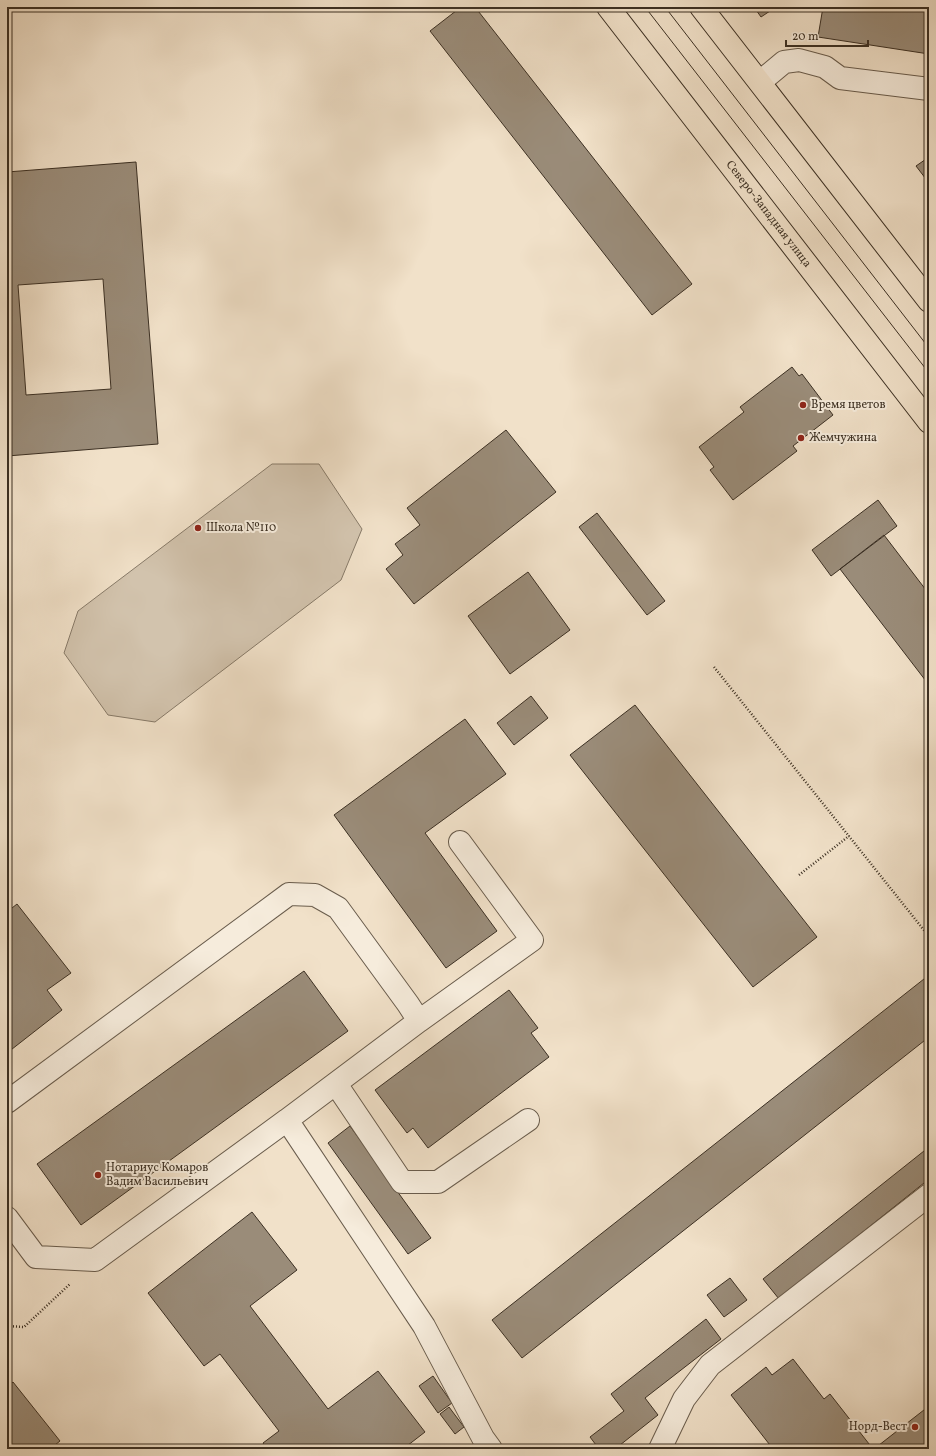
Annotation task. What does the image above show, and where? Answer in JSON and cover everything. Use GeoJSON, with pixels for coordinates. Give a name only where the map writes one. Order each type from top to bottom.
{"type":"FeatureCollection","features":[{"type":"Feature","properties":{"kind":"main road","name":"Северо-Западная улица"},"geometry":{"type":"LineString","coordinates":[[608,7],[929,422]]}},
{"type":"Feature","properties":{"kind":"main road"},"geometry":{"type":"LineString","coordinates":[[701,7],[929,301]]}},
{"type":"Feature","properties":{"kind":"lane"},"geometry":{"type":"LineString","coordinates":[[760,82],[784,62],[799,60],[824,67],[840,78],[929,89]]}},
{"type":"Feature","properties":{"kind":"lane"},"geometry":{"type":"LineString","coordinates":[[7,1218],[36,1257],[95,1260],[336,1084],[419,1021],[532,940],[460,842]]}},
{"type":"Feature","properties":{"kind":"lane"},"geometry":{"type":"LineString","coordinates":[[7,1102],[289,894],[315,895],[338,908],[419,1021]]}},
{"type":"Feature","properties":{"kind":"lane"},"geometry":{"type":"LineString","coordinates":[[336,1084],[402,1182],[438,1182],[528,1120]]}},
{"type":"Feature","properties":{"kind":"lane"},"geometry":{"type":"LineString","coordinates":[[287,1120],[424,1326],[483,1438],[491,1449]]}},
{"type":"Feature","properties":{"kind":"lane"},"geometry":{"type":"LineString","coordinates":[[660,1449],[684,1399],[710,1365],[929,1195]]}},
{"type":"Feature","properties":{"kind":"path"},"geometry":{"type":"LineString","coordinates":[[714,668],[927,934]]}},
{"type":"Feature","properties":{"kind":"path"},"geometry":{"type":"LineString","coordinates":[[799,875],[849,836]]}},
{"type":"Feature","properties":{"kind":"path"},"geometry":{"type":"LineString","coordinates":[[7,1326],[24,1327],[95,1260]]}},
{"type":"Feature","properties":{"kind":"shaded area"},"geometry":{"type":"Polygon","coordinates":[[[272,464],[319,464],[362,529],[341,580],[155,722],[108,715],[64,653],[78,611],[272,464]]]}},
{"type":"Feature","properties":{"kind":"building"},"geometry":{"type":"Polygon","coordinates":[[[461,7],[475,7],[692,284],[652,315],[430,31],[461,7]]]}},
{"type":"Feature","properties":{"kind":"building"},"geometry":{"type":"Polygon","coordinates":[[[754,7],[776,7],[761,17],[754,7]]]}},
{"type":"Feature","properties":{"kind":"building"},"geometry":{"type":"Polygon","coordinates":[[[823,7],[929,7],[929,54],[818,37],[823,7]]]}},
{"type":"Feature","properties":{"kind":"building"},"geometry":{"type":"Polygon","coordinates":[[[929,157],[929,183],[916,166],[929,157]]]}},
{"type":"Feature","properties":{"kind":"building"},"geometry":{"type":"Polygon","coordinates":[[[136,162],[158,444],[7,456],[7,172],[136,162]],[[103,279],[18,285],[26,395],[111,389],[103,279]]]}},
{"type":"Feature","properties":{"kind":"building"},"geometry":{"type":"Polygon","coordinates":[[[792,367],[799,376],[802,374],[833,415],[793,446],[797,451],[733,500],[710,470],[714,467],[699,447],[744,412],[740,407],[792,367]]]}},
{"type":"Feature","properties":{"kind":"building"},"geometry":{"type":"Polygon","coordinates":[[[506,430],[556,492],[414,604],[386,569],[403,555],[395,544],[420,525],[407,508],[506,430]]]}},
{"type":"Feature","properties":{"kind":"building"},"geometry":{"type":"Polygon","coordinates":[[[878,500],[897,526],[831,576],[812,550],[878,500]]]}},
{"type":"Feature","properties":{"kind":"building"},"geometry":{"type":"Polygon","coordinates":[[[597,513],[665,601],[647,615],[579,527],[597,513]]]}},
{"type":"Feature","properties":{"kind":"building"},"geometry":{"type":"Polygon","coordinates":[[[884,535],[929,594],[929,685],[840,569],[884,535]]]}},
{"type":"Feature","properties":{"kind":"building"},"geometry":{"type":"Polygon","coordinates":[[[528,572],[570,630],[510,674],[468,616],[528,572]]]}},
{"type":"Feature","properties":{"kind":"building"},"geometry":{"type":"Polygon","coordinates":[[[531,696],[548,718],[514,745],[497,723],[531,696]]]}},
{"type":"Feature","properties":{"kind":"building"},"geometry":{"type":"Polygon","coordinates":[[[635,705],[817,937],[753,987],[570,755],[635,705]]]}},
{"type":"Feature","properties":{"kind":"building"},"geometry":{"type":"Polygon","coordinates":[[[465,719],[506,774],[425,833],[497,931],[446,968],[334,815],[465,719]]]}},
{"type":"Feature","properties":{"kind":"building"},"geometry":{"type":"Polygon","coordinates":[[[17,904],[71,973],[47,990],[62,1010],[7,1053],[7,912],[17,904]]]}},
{"type":"Feature","properties":{"kind":"building"},"geometry":{"type":"Polygon","coordinates":[[[304,971],[348,1031],[81,1225],[37,1164],[304,971]]]}},
{"type":"Feature","properties":{"kind":"building"},"geometry":{"type":"Polygon","coordinates":[[[929,975],[929,1037],[522,1358],[492,1320],[929,975]]]}},
{"type":"Feature","properties":{"kind":"building"},"geometry":{"type":"Polygon","coordinates":[[[509,990],[538,1028],[531,1033],[549,1057],[428,1148],[413,1128],[407,1133],[375,1090],[509,990]]]}},
{"type":"Feature","properties":{"kind":"building"},"geometry":{"type":"Polygon","coordinates":[[[350,1126],[431,1238],[408,1254],[328,1143],[350,1126]]]}},
{"type":"Feature","properties":{"kind":"building"},"geometry":{"type":"Polygon","coordinates":[[[929,1147],[929,1179],[779,1299],[763,1279],[929,1147]]]}},
{"type":"Feature","properties":{"kind":"building"},"geometry":{"type":"Polygon","coordinates":[[[252,1212],[297,1270],[250,1306],[328,1409],[378,1371],[425,1432],[403,1449],[267,1449],[263,1443],[279,1431],[220,1354],[204,1366],[148,1293],[252,1212]]]}},
{"type":"Feature","properties":{"kind":"building"},"geometry":{"type":"Polygon","coordinates":[[[730,1278],[747,1300],[724,1317],[707,1295],[730,1278]]]}},
{"type":"Feature","properties":{"kind":"building"},"geometry":{"type":"Polygon","coordinates":[[[706,1319],[721,1339],[645,1398],[658,1415],[615,1449],[599,1449],[590,1437],[624,1411],[611,1394],[706,1319]]]}},
{"type":"Feature","properties":{"kind":"building"},"geometry":{"type":"Polygon","coordinates":[[[793,1359],[824,1399],[830,1394],[873,1449],[790,1449],[789,1447],[786,1449],[773,1449],[731,1395],[766,1367],[772,1375],[793,1359]]]}},
{"type":"Feature","properties":{"kind":"building"},"geometry":{"type":"Polygon","coordinates":[[[433,1376],[452,1403],[438,1413],[419,1386],[433,1376]]]}},
{"type":"Feature","properties":{"kind":"building"},"geometry":{"type":"Polygon","coordinates":[[[13,1382],[60,1441],[50,1449],[7,1449],[7,1387],[13,1382]]]}},
{"type":"Feature","properties":{"kind":"building","name":"Норд-Вест"},"geometry":{"type":"Polygon","coordinates":[[[929,1406],[929,1449],[874,1449],[929,1406]]]}},
{"type":"Feature","properties":{"kind":"building"},"geometry":{"type":"Polygon","coordinates":[[[449,1407],[464,1427],[455,1434],[440,1414],[449,1407]]]}},
{"type":"Feature","properties":{"kind":"tram line"},"geometry":{"type":"LineString","coordinates":[[645,7],[929,373]]}},
{"type":"Feature","properties":{"kind":"tram line"},"geometry":{"type":"LineString","coordinates":[[665,7],[929,348]]}},
{"type":"Feature","properties":{"kind":"place","name":"Время цветов"},"geometry":{"type":"Point","coordinates":[803,405]}},
{"type":"Feature","properties":{"kind":"place","name":"Жемчужина"},"geometry":{"type":"Point","coordinates":[801,438]}},
{"type":"Feature","properties":{"kind":"place","name":"Школа №110"},"geometry":{"type":"Point","coordinates":[198,528]}},
{"type":"Feature","properties":{"kind":"place","name":"Нотариус Комаров Вадим Васильевич"},"geometry":{"type":"Point","coordinates":[98,1175]}},
{"type":"Feature","properties":{"kind":"place","name":"Норд-Вест"},"geometry":{"type":"Point","coordinates":[915,1427]}}]}
